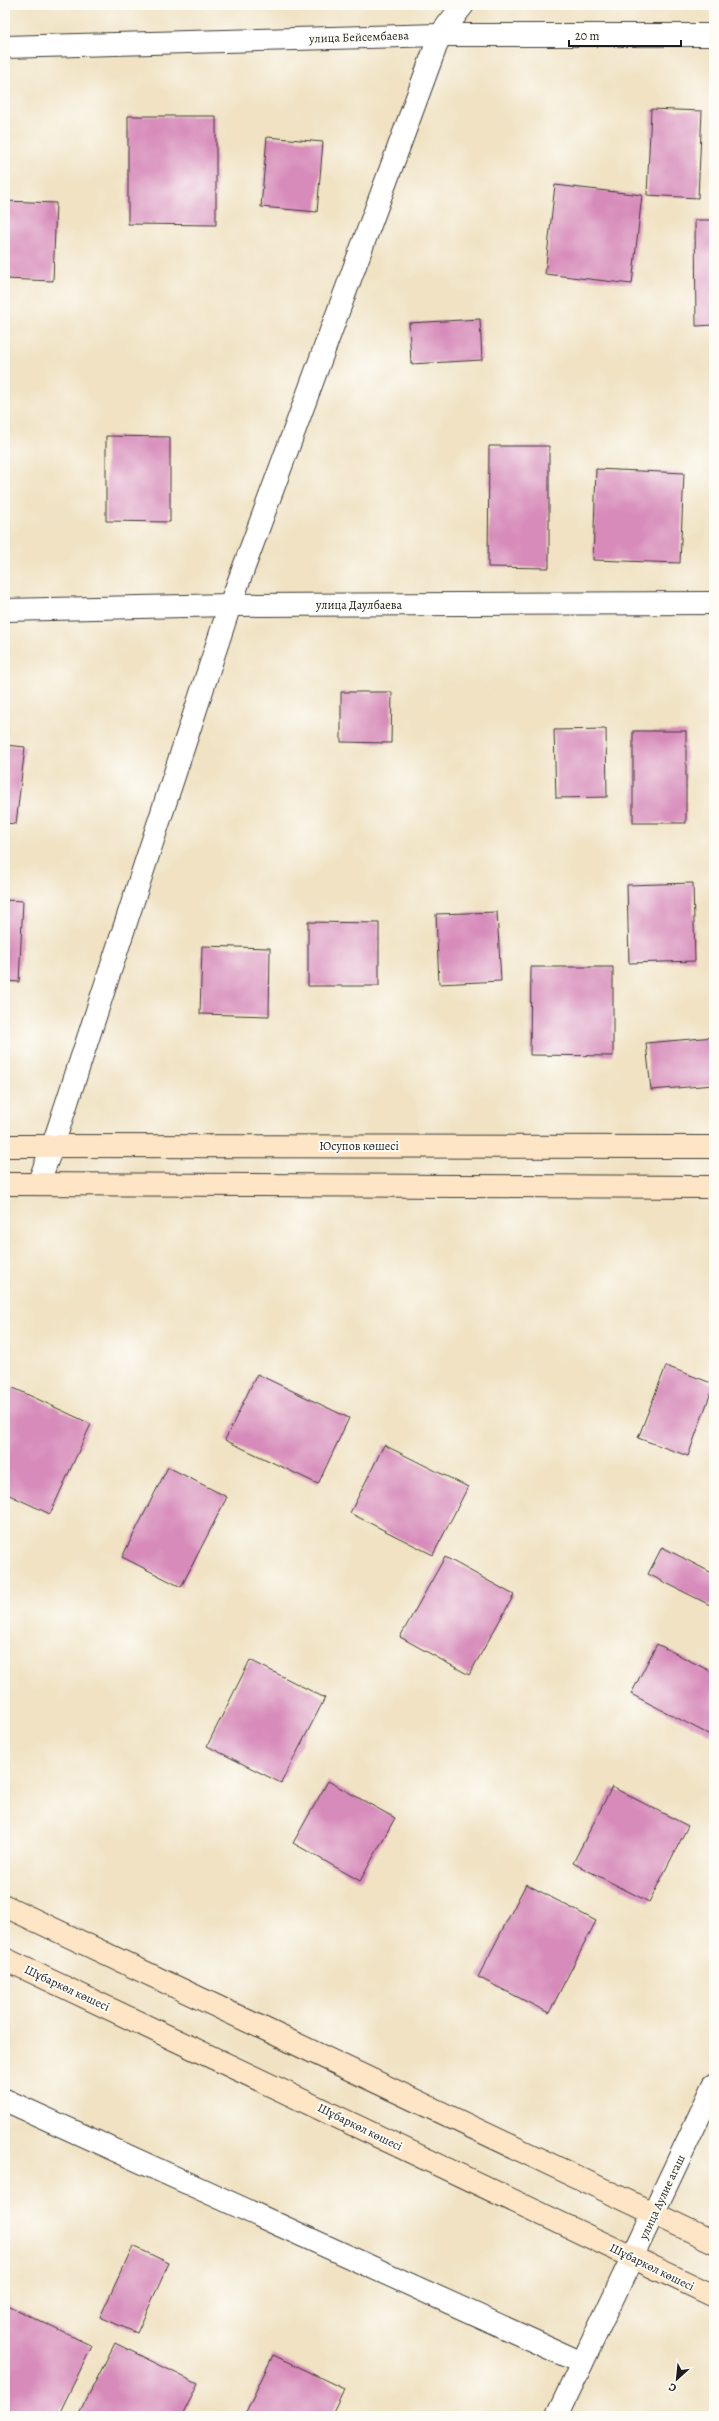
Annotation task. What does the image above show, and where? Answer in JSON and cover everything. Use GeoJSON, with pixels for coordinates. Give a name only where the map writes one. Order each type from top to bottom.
{"type":"FeatureCollection","features":[{"type":"Feature","properties":{"kind":"street"},"geometry":{"type":"LineString","coordinates":[[38,1184],[53,1145],[230,606],[440,35],[463,5]]}},
{"type":"Feature","properties":{"kind":"street","name":"улица Бейсембаева"},"geometry":{"type":"LineString","coordinates":[[5,47],[440,35],[714,35]]}},
{"type":"Feature","properties":{"kind":"street","name":"улица Даулбаева"},"geometry":{"type":"LineString","coordinates":[[5,610],[230,606],[714,603]]}},
{"type":"Feature","properties":{"kind":"street","name":"Юсупов көшесі"},"geometry":{"type":"LineString","coordinates":[[5,1146],[714,1147]]}},
{"type":"Feature","properties":{"kind":"street"},"geometry":{"type":"LineString","coordinates":[[5,1184],[714,1187]]}},
{"type":"Feature","properties":{"kind":"street"},"geometry":{"type":"LineString","coordinates":[[5,1906],[714,2242]]}},
{"type":"Feature","properties":{"kind":"street","name":"Шұбаркөл көшесі"},"geometry":{"type":"LineString","coordinates":[[5,1959],[714,2296]]}},
{"type":"Feature","properties":{"kind":"street","name":"улица Аулие агаш"},"geometry":{"type":"LineString","coordinates":[[557,2416],[714,2085]]}},
{"type":"Feature","properties":{"kind":"street"},"geometry":{"type":"LineString","coordinates":[[5,2100],[582,2363]]}},
{"type":"Feature","properties":{"kind":"building"},"geometry":{"type":"Polygon","coordinates":[[[651,109],[702,111],[698,198],[647,195],[651,109]]]}},
{"type":"Feature","properties":{"kind":"building"},"geometry":{"type":"Polygon","coordinates":[[[128,116],[216,116],[216,225],[128,224],[128,116]]]}},
{"type":"Feature","properties":{"kind":"building"},"geometry":{"type":"Polygon","coordinates":[[[267,137],[323,142],[317,212],[261,207],[267,137]]]}},
{"type":"Feature","properties":{"kind":"building"},"geometry":{"type":"Polygon","coordinates":[[[555,185],[642,195],[632,284],[545,274],[555,185]]]}},
{"type":"Feature","properties":{"kind":"building"},"geometry":{"type":"Polygon","coordinates":[[[5,201],[56,203],[53,281],[5,279],[5,201]]]}},
{"type":"Feature","properties":{"kind":"building"},"geometry":{"type":"Polygon","coordinates":[[[695,220],[714,220],[714,325],[696,326],[695,220]]]}},
{"type":"Feature","properties":{"kind":"building"},"geometry":{"type":"Polygon","coordinates":[[[480,319],[482,360],[411,364],[409,323],[480,319]]]}},
{"type":"Feature","properties":{"kind":"building"},"geometry":{"type":"Polygon","coordinates":[[[106,436],[170,437],[170,522],[106,521],[106,436]]]}},
{"type":"Feature","properties":{"kind":"building"},"geometry":{"type":"Polygon","coordinates":[[[489,446],[549,446],[549,568],[488,567],[489,446]]]}},
{"type":"Feature","properties":{"kind":"building"},"geometry":{"type":"Polygon","coordinates":[[[596,469],[684,473],[680,563],[593,560],[596,469]]]}},
{"type":"Feature","properties":{"kind":"building"},"geometry":{"type":"Polygon","coordinates":[[[341,692],[392,692],[391,743],[341,742],[341,692]]]}},
{"type":"Feature","properties":{"kind":"building"},"geometry":{"type":"Polygon","coordinates":[[[606,729],[607,797],[556,798],[554,730],[606,729]]]}},
{"type":"Feature","properties":{"kind":"building"},"geometry":{"type":"Polygon","coordinates":[[[633,731],[686,731],[686,823],[633,823],[633,731]]]}},
{"type":"Feature","properties":{"kind":"building"},"geometry":{"type":"Polygon","coordinates":[[[5,745],[25,747],[16,824],[5,823],[5,745]]]}},
{"type":"Feature","properties":{"kind":"building"},"geometry":{"type":"Polygon","coordinates":[[[693,883],[695,961],[629,963],[627,885],[693,883]]]}},
{"type":"Feature","properties":{"kind":"building"},"geometry":{"type":"Polygon","coordinates":[[[5,900],[23,901],[19,982],[5,981],[5,900]]]}},
{"type":"Feature","properties":{"kind":"building"},"geometry":{"type":"Polygon","coordinates":[[[497,912],[501,981],[439,984],[436,914],[497,912]]]}},
{"type":"Feature","properties":{"kind":"building"},"geometry":{"type":"Polygon","coordinates":[[[308,922],[379,923],[379,986],[308,986],[308,922]]]}},
{"type":"Feature","properties":{"kind":"building"},"geometry":{"type":"Polygon","coordinates":[[[202,946],[270,948],[269,1016],[200,1014],[202,946]]]}},
{"type":"Feature","properties":{"kind":"building"},"geometry":{"type":"Polygon","coordinates":[[[531,967],[613,967],[613,1056],[530,1055],[531,967]]]}},
{"type":"Feature","properties":{"kind":"building"},"geometry":{"type":"Polygon","coordinates":[[[714,1037],[714,1085],[651,1090],[646,1043],[714,1037]]]}},
{"type":"Feature","properties":{"kind":"building"},"geometry":{"type":"Polygon","coordinates":[[[666,1366],[714,1384],[688,1456],[638,1438],[666,1366]]]}},
{"type":"Feature","properties":{"kind":"building"},"geometry":{"type":"Polygon","coordinates":[[[257,1374],[349,1418],[318,1484],[225,1440],[257,1374]]]}},
{"type":"Feature","properties":{"kind":"building"},"geometry":{"type":"Polygon","coordinates":[[[5,1384],[91,1424],[50,1514],[5,1493],[5,1384]]]}},
{"type":"Feature","properties":{"kind":"building"},"geometry":{"type":"Polygon","coordinates":[[[384,1445],[468,1487],[433,1555],[350,1513],[384,1445]]]}},
{"type":"Feature","properties":{"kind":"building"},"geometry":{"type":"Polygon","coordinates":[[[168,1467],[227,1497],[181,1587],[122,1557],[168,1467]]]}},
{"type":"Feature","properties":{"kind":"building"},"geometry":{"type":"Polygon","coordinates":[[[662,1547],[714,1574],[714,1607],[648,1574],[662,1547]]]}},
{"type":"Feature","properties":{"kind":"building"},"geometry":{"type":"Polygon","coordinates":[[[445,1557],[514,1595],[469,1675],[400,1637],[445,1557]]]}},
{"type":"Feature","properties":{"kind":"building"},"geometry":{"type":"Polygon","coordinates":[[[657,1644],[714,1673],[714,1727],[710,1735],[631,1694],[657,1644]]]}},
{"type":"Feature","properties":{"kind":"building"},"geometry":{"type":"Polygon","coordinates":[[[250,1660],[325,1698],[281,1783],[207,1746],[250,1660]]]}},
{"type":"Feature","properties":{"kind":"building"},"geometry":{"type":"Polygon","coordinates":[[[328,1781],[395,1818],[360,1881],[293,1843],[328,1781]]]}},
{"type":"Feature","properties":{"kind":"building"},"geometry":{"type":"Polygon","coordinates":[[[612,1787],[688,1826],[649,1902],[573,1863],[612,1787]]]}},
{"type":"Feature","properties":{"kind":"building"},"geometry":{"type":"Polygon","coordinates":[[[526,1884],[596,1921],[549,2013],[478,1977],[526,1884]]]}},
{"type":"Feature","properties":{"kind":"building"},"geometry":{"type":"Polygon","coordinates":[[[133,2246],[169,2263],[137,2333],[100,2317],[133,2246]]]}},
{"type":"Feature","properties":{"kind":"building"},"geometry":{"type":"Polygon","coordinates":[[[5,2304],[92,2346],[58,2416],[20,2416],[5,2409],[5,2304]]]}},
{"type":"Feature","properties":{"kind":"building"},"geometry":{"type":"Polygon","coordinates":[[[115,2343],[198,2384],[182,2416],[78,2416],[115,2343]]]}},
{"type":"Feature","properties":{"kind":"building"},"geometry":{"type":"Polygon","coordinates":[[[273,2355],[344,2389],[331,2416],[244,2416],[273,2355]]]}}]}
